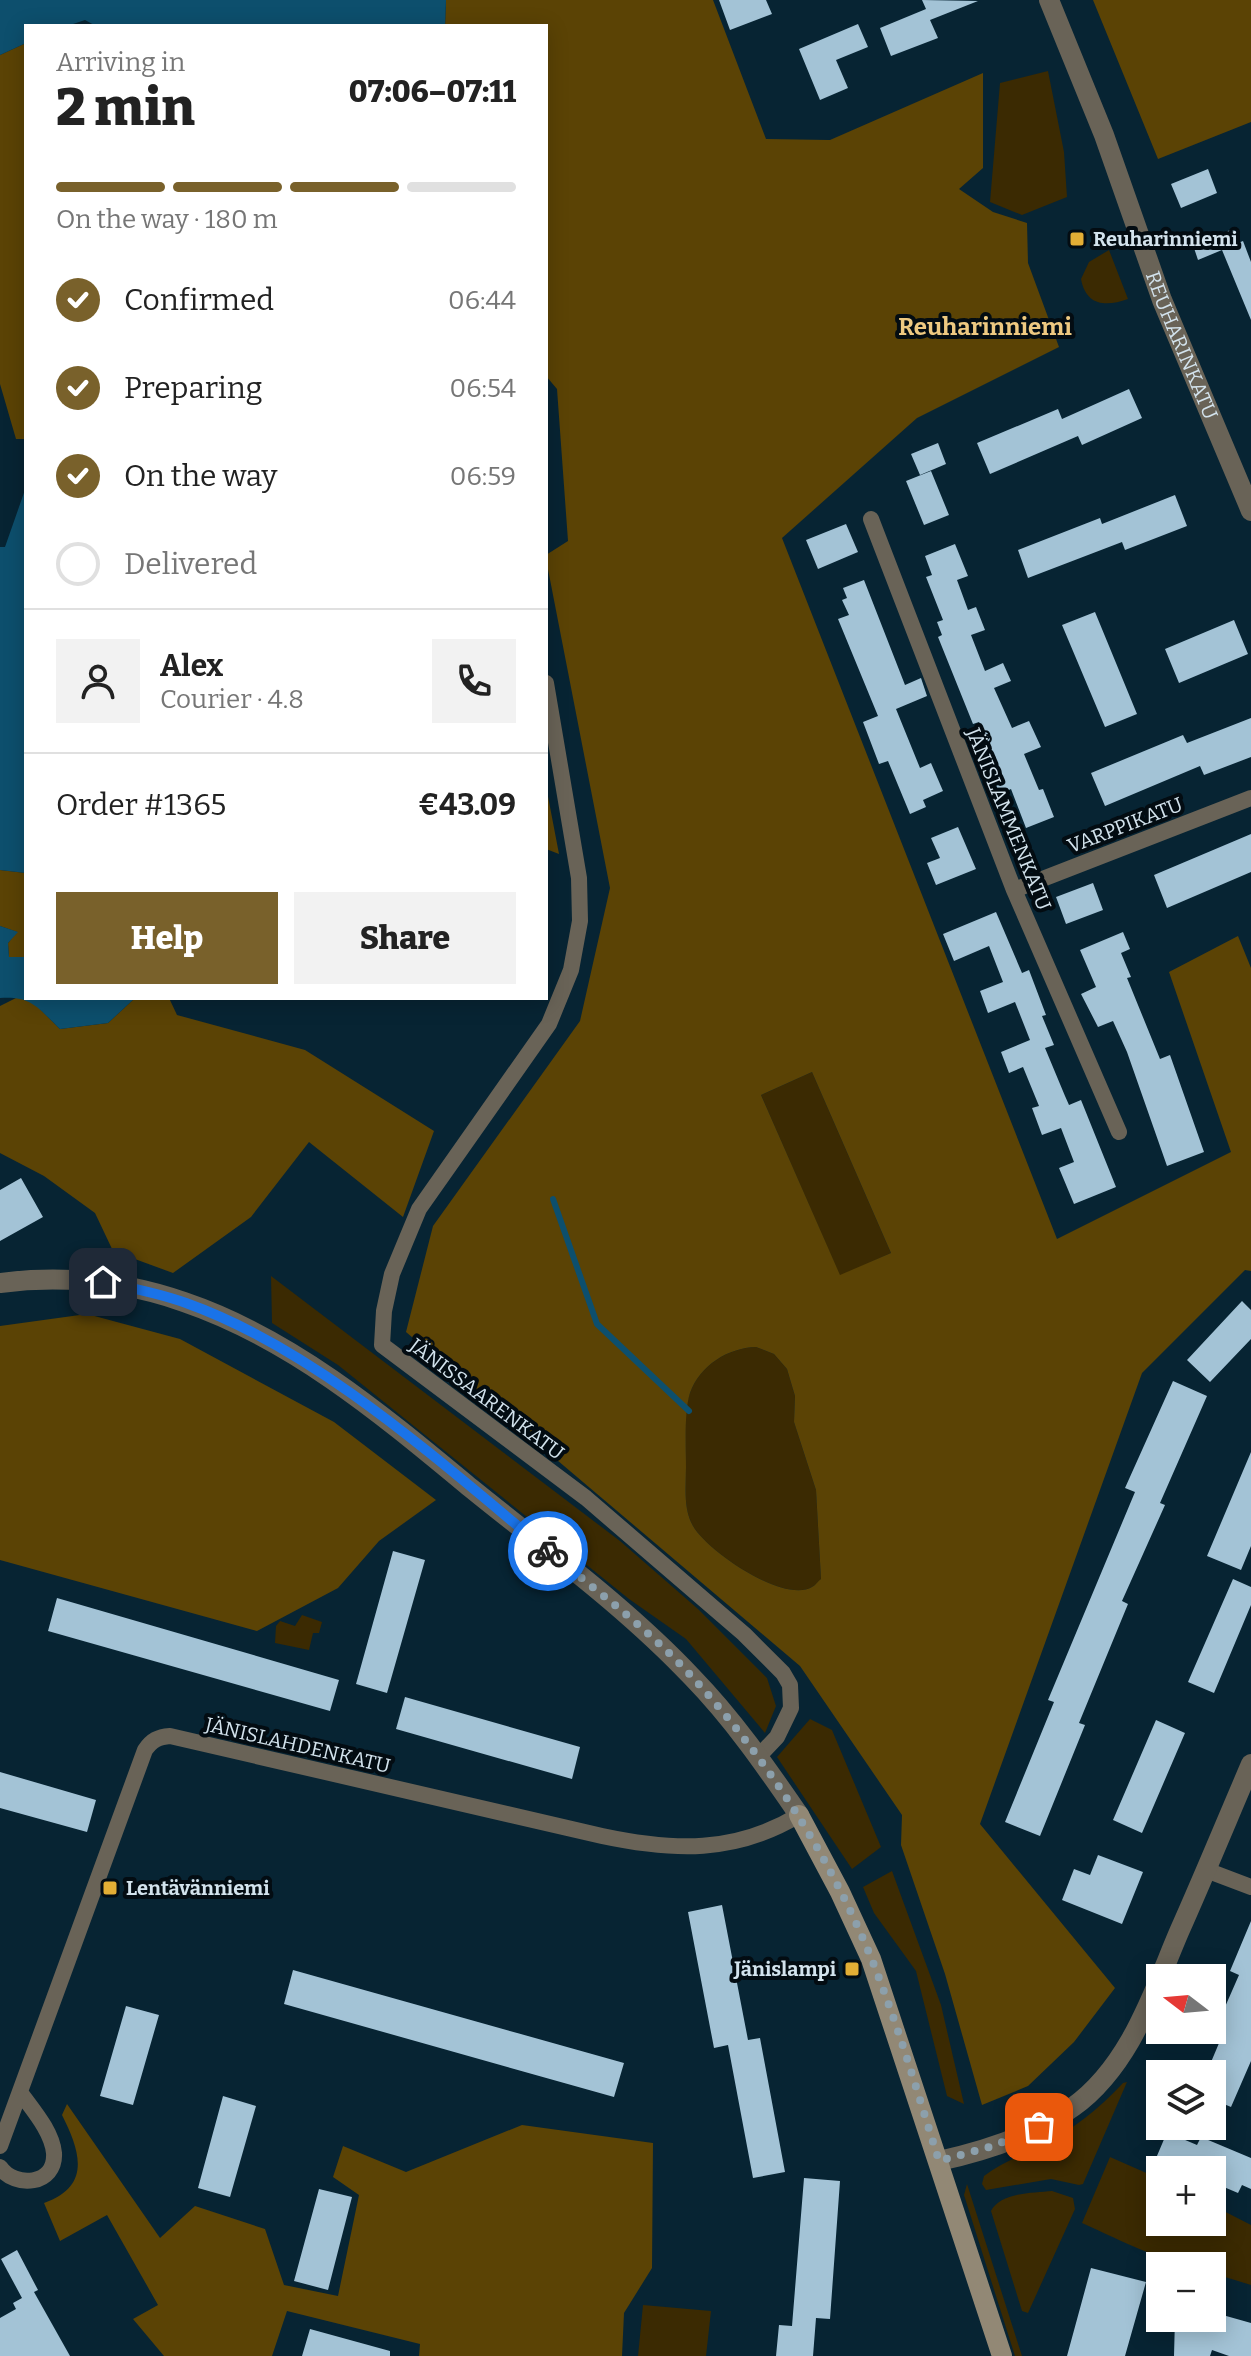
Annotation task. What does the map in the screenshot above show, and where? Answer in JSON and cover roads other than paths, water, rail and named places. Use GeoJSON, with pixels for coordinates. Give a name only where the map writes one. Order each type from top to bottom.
{"type":"FeatureCollection","features":[{"type":"Feature","properties":{"kind":"main road"},"geometry":{"type":"LineString","coordinates":[[799,1815],[871,1959],[1002,2356]]}},
{"type":"Feature","properties":{"kind":"street","name":"REUHARINKATU"},"geometry":{"type":"LineString","coordinates":[[1049,0],[1104,135],[1162,300],[1251,511]]}},
{"type":"Feature","properties":{"kind":"street","name":"JÄNISLAMMENKATU"},"geometry":{"type":"LineString","coordinates":[[871,519],[1014,890],[1119,1132]]}},
{"type":"Feature","properties":{"kind":"street","name":"JÄNISSAARENKATU"},"geometry":{"type":"LineString","coordinates":[[548,695],[579,878],[580,921],[571,970],[549,1024],[419,1209],[392,1274],[384,1311],[382,1345],[619,1525],[744,1634],[783,1673],[790,1685],[791,1708],[777,1737],[759,1756]]}},
{"type":"Feature","properties":{"kind":"street","name":"VARPPIKATU"},"geometry":{"type":"LineString","coordinates":[[1014,890],[1251,798]]}},
{"type":"Feature","properties":{"kind":"street"},"geometry":{"type":"LineString","coordinates":[[0,1283],[60,1279],[103,1282],[142,1290],[202,1309],[267,1339],[327,1376],[432,1456],[644,1630],[692,1676],[759,1756],[799,1815]]}},
{"type":"Feature","properties":{"kind":"street","name":"JÄNISLAHDENKATU"},"geometry":{"type":"LineString","coordinates":[[0,2146],[145,1750],[159,1737],[170,1736],[602,1836],[657,1845],[741,1842],[773,1831],[799,1815]]}},
{"type":"Feature","properties":{"kind":"street"},"geometry":{"type":"LineString","coordinates":[[939,2161],[993,2146],[1039,2127],[1073,2107],[1119,2058],[1136,2029],[1251,1764]]}},
{"type":"Feature","properties":{"kind":"street"},"geometry":{"type":"LineString","coordinates":[[1206,1870],[1251,1887]]}},
{"type":"Feature","properties":{"kind":"street"},"geometry":{"type":"LineString","coordinates":[[0,2167],[13,2179],[33,2182],[47,2173],[54,2160],[52,2144],[44,2127],[20,2092]]}},
{"type":"Feature","properties":{"kind":"water"},"geometry":{"type":"Polygon","coordinates":[[[0,0],[446,0],[445,24],[92,24],[85,20],[73,24],[24,24],[24,44],[0,55],[0,0]]]}},
{"type":"Feature","properties":{"kind":"water"},"geometry":{"type":"Polygon","coordinates":[[[24,493],[24,873],[0,870],[0,547],[5,547],[24,493]]]}},
{"type":"Feature","properties":{"kind":"water"},"geometry":{"type":"Polygon","coordinates":[[[0,926],[18,932],[8,943],[9,957],[24,957],[24,1000],[133,1000],[108,1023],[60,1029],[27,1001],[0,998],[0,926]]]}},
{"type":"Feature","properties":{"kind":"waterway"},"geometry":{"type":"LineString","coordinates":[[553,1199],[597,1324],[689,1411]]}},
{"type":"Feature","properties":{"kind":"place","name":"Reuharinniemi"},"geometry":{"type":"Point","coordinates":[1077,239]}},
{"type":"Feature","properties":{"kind":"place","name":"Lentävänniemi"},"geometry":{"type":"Point","coordinates":[110,1888]}},
{"type":"Feature","properties":{"kind":"place","name":"Jänislampi"},"geometry":{"type":"Point","coordinates":[852,1969]}},
{"type":"Feature","properties":{"kind":"district","name":"Reuharinniemi"},"geometry":{"type":"Point","coordinates":[985,327]}}]}
